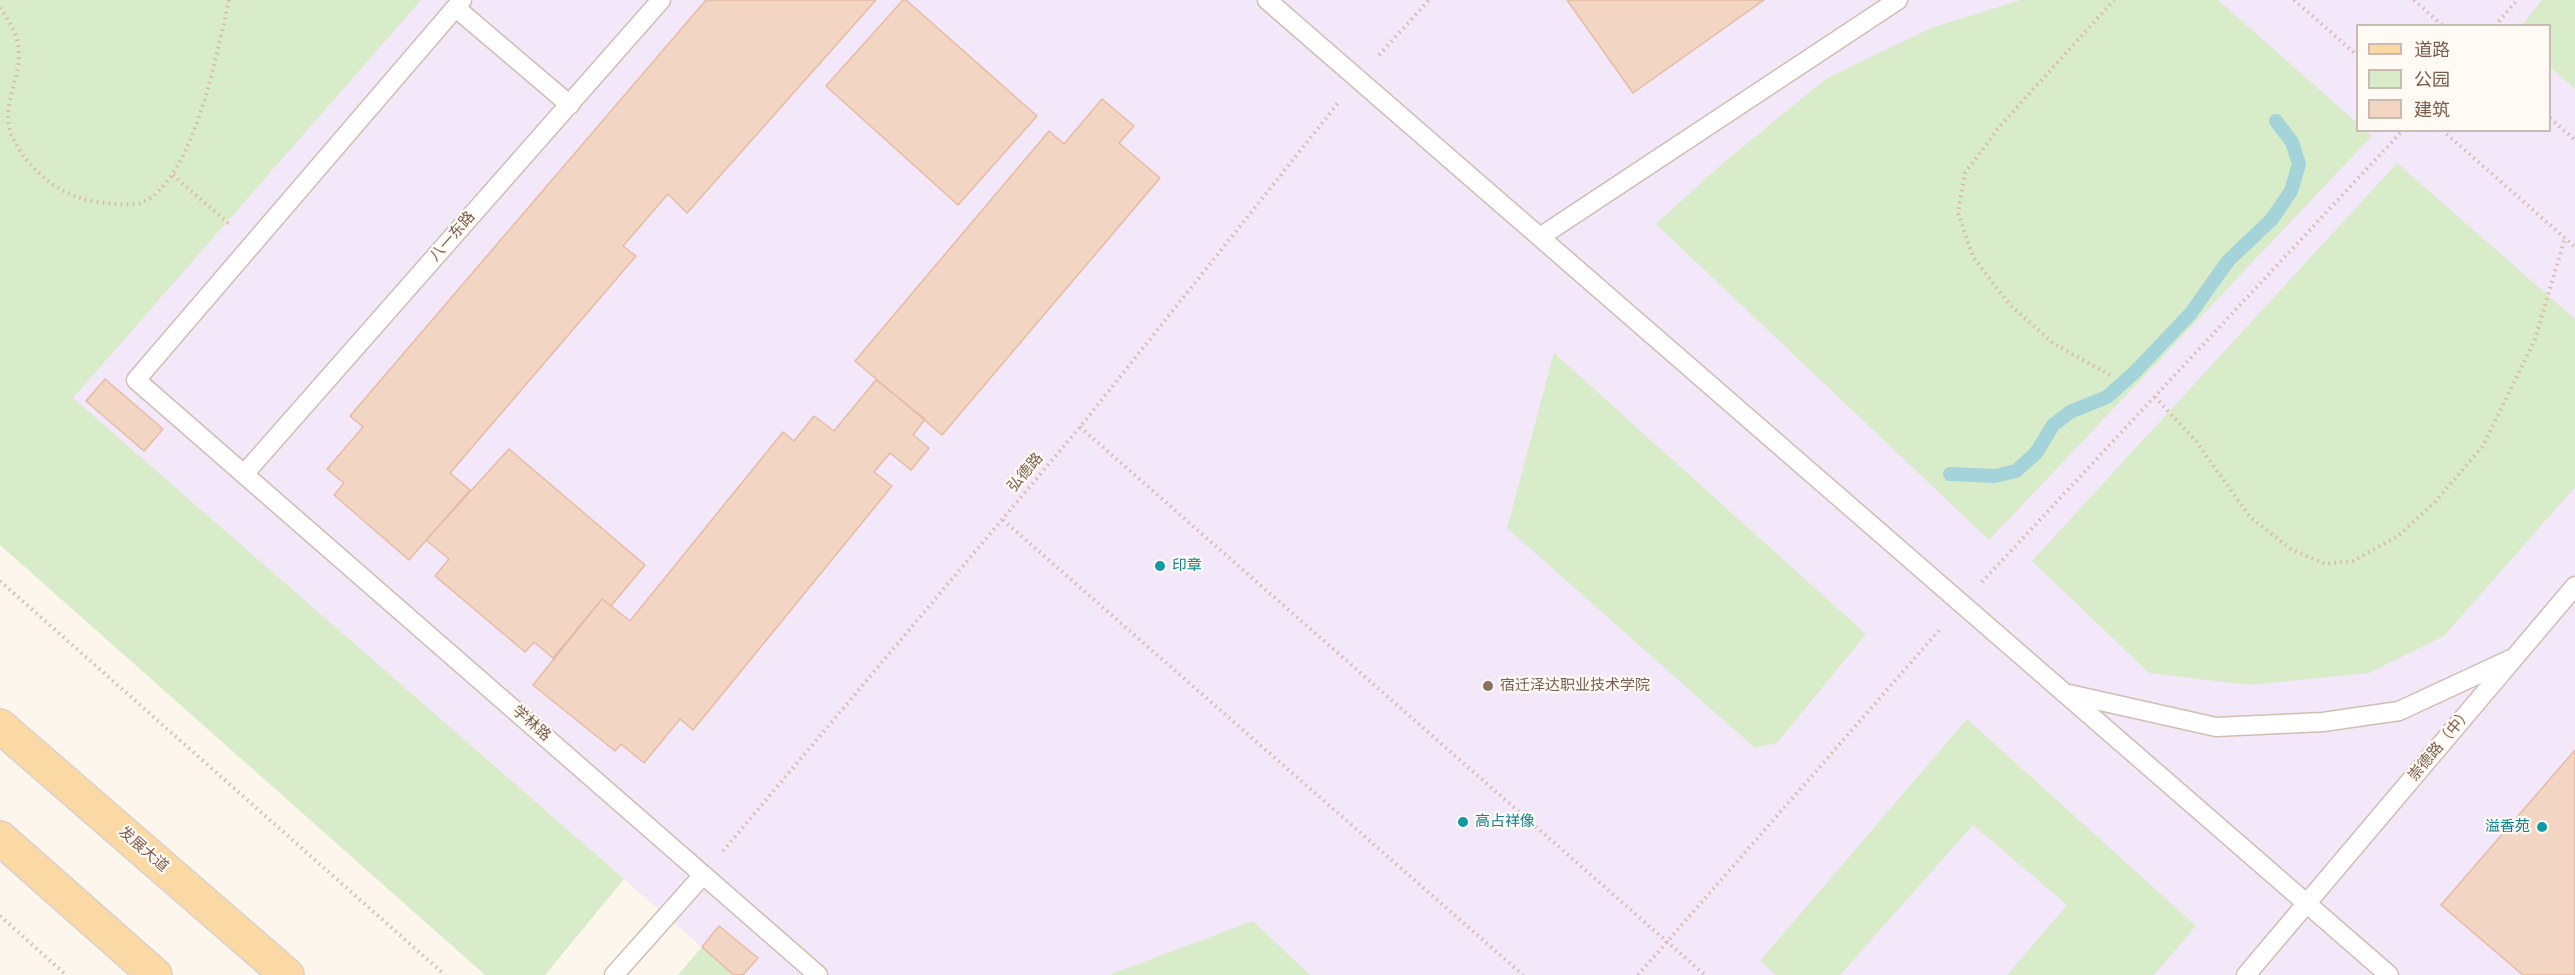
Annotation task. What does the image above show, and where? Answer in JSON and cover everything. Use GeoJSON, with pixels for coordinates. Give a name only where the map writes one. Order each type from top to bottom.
{"type":"FeatureCollection","features":[{"type":"Feature","properties":{"kind":"main road","name":"发展大道"},"geometry":{"type":"LineString","coordinates":[[0,726],[287,975]]}},
{"type":"Feature","properties":{"kind":"main road"},"geometry":{"type":"LineString","coordinates":[[0,838],[155,975]]}},
{"type":"Feature","properties":{"kind":"lane","name":"八一东路"},"geometry":{"type":"LineString","coordinates":[[245,473],[661,0]]}},
{"type":"Feature","properties":{"kind":"lane"},"geometry":{"type":"LineString","coordinates":[[1267,0],[2389,975]]}},
{"type":"Feature","properties":{"kind":"lane"},"geometry":{"type":"LineString","coordinates":[[1540,237],[1898,0]]}},
{"type":"Feature","properties":{"kind":"lane"},"geometry":{"type":"LineString","coordinates":[[253,244],[459,4],[570,105]]}},
{"type":"Feature","properties":{"kind":"lane","name":"学林路"},"geometry":{"type":"LineString","coordinates":[[253,244],[136,380],[818,975]]}},
{"type":"Feature","properties":{"kind":"lane","name":"崇德路（中）"},"geometry":{"type":"LineString","coordinates":[[2246,975],[2575,586]]}},
{"type":"Feature","properties":{"kind":"lane"},"geometry":{"type":"LineString","coordinates":[[2065,693],[2216,727],[2323,722],[2399,711],[2516,657]]}},
{"type":"Feature","properties":{"kind":"lane"},"geometry":{"type":"LineString","coordinates":[[614,975],[703,875]]}},
{"type":"Feature","properties":{"kind":"path"},"geometry":{"type":"LineString","coordinates":[[0,8],[18,45],[18,64],[8,104],[9,131],[20,152],[39,173],[64,193],[93,202],[140,204],[162,189],[173,175],[189,144],[214,66],[229,0]]}},
{"type":"Feature","properties":{"kind":"path","name":"弘德路"},"geometry":{"type":"LineString","coordinates":[[703,875],[1080,428],[1357,78],[1429,0]]}},
{"type":"Feature","properties":{"kind":"path"},"geometry":{"type":"LineString","coordinates":[[2110,375],[2054,344],[2010,305],[1973,257],[1958,213],[1965,173],[2000,126],[2114,0]]}},
{"type":"Feature","properties":{"kind":"path"},"geometry":{"type":"LineString","coordinates":[[2294,0],[2356,54]]}},
{"type":"Feature","properties":{"kind":"path"},"geometry":{"type":"LineString","coordinates":[[2414,0],[2441,24]]}},
{"type":"Feature","properties":{"kind":"path"},"geometry":{"type":"LineString","coordinates":[[2497,24],[2517,0]]}},
{"type":"Feature","properties":{"kind":"path"},"geometry":{"type":"LineString","coordinates":[[2551,119],[2575,141]]}},
{"type":"Feature","properties":{"kind":"path"},"geometry":{"type":"LineString","coordinates":[[1638,975],[1962,603],[2401,132]]}},
{"type":"Feature","properties":{"kind":"path"},"geometry":{"type":"LineString","coordinates":[[2444,132],[2575,247]]}},
{"type":"Feature","properties":{"kind":"path"},"geometry":{"type":"LineString","coordinates":[[173,175],[253,244]]}},
{"type":"Feature","properties":{"kind":"path"},"geometry":{"type":"LineString","coordinates":[[2155,396],[2195,440],[2250,517],[2291,549],[2325,564],[2353,561],[2398,536],[2434,503],[2483,446],[2535,339],[2565,238]]}},
{"type":"Feature","properties":{"kind":"path"},"geometry":{"type":"LineString","coordinates":[[1080,428],[1705,975]]}},
{"type":"Feature","properties":{"kind":"path"},"geometry":{"type":"LineString","coordinates":[[1003,520],[1523,975]]}},
{"type":"Feature","properties":{"kind":"path"},"geometry":{"type":"LineString","coordinates":[[0,581],[445,975]]}},
{"type":"Feature","properties":{"kind":"path"},"geometry":{"type":"LineString","coordinates":[[0,916],[66,975]]}},
{"type":"Feature","properties":{"kind":"shaded area","name":"宿迁泽达职业技术学院"},"geometry":{"type":"Polygon","coordinates":[[[0,0],[2575,0],[2575,975],[734,975],[0,336],[0,0]]]}},
{"type":"Feature","properties":{"kind":"green space"},"geometry":{"type":"Polygon","coordinates":[[[0,0],[421,0],[73,398],[624,879],[545,975],[485,975],[0,545],[0,0]]]}},
{"type":"Feature","properties":{"kind":"green space"},"geometry":{"type":"Polygon","coordinates":[[[2021,0],[2218,0],[2356,122],[2356,132],[2367,132],[2372,136],[1989,540],[1656,224],[1723,163],[1827,78],[1931,28],[2021,0]]]}},
{"type":"Feature","properties":{"kind":"green space"},"geometry":{"type":"Polygon","coordinates":[[[2542,0],[2575,0],[2575,89],[2551,68],[2551,24],[2523,24],[2542,0]]]}},
{"type":"Feature","properties":{"kind":"green space"},"geometry":{"type":"Polygon","coordinates":[[[2397,163],[2575,319],[2575,487],[2444,636],[2369,673],[2249,685],[2149,673],[2032,561],[2397,163]]]}},
{"type":"Feature","properties":{"kind":"green space"},"geometry":{"type":"Polygon","coordinates":[[[1554,353],[1866,634],[1777,743],[1755,748],[1507,528],[1554,353]]]}},
{"type":"Feature","properties":{"kind":"green space"},"geometry":{"type":"Polygon","coordinates":[[[1967,719],[2196,926],[2154,975],[2007,975],[2067,905],[1973,825],[1840,975],[1776,975],[1760,961],[1967,719]]]}},
{"type":"Feature","properties":{"kind":"green space"},"geometry":{"type":"Polygon","coordinates":[[[1253,921],[1310,975],[1109,975],[1253,921]]]}},
{"type":"Feature","properties":{"kind":"green space"},"geometry":{"type":"Polygon","coordinates":[[[702,947],[734,975],[678,975],[702,947]]]}},
{"type":"Feature","properties":{"kind":"building"},"geometry":{"type":"Polygon","coordinates":[[[706,0],[876,0],[687,213],[668,194],[623,246],[636,256],[450,473],[470,490],[409,560],[334,495],[344,483],[327,469],[363,427],[350,416],[706,0]]]}},
{"type":"Feature","properties":{"kind":"building"},"geometry":{"type":"Polygon","coordinates":[[[903,0],[906,0],[1037,116],[958,205],[826,86],[903,0]]]}},
{"type":"Feature","properties":{"kind":"building"},"geometry":{"type":"Polygon","coordinates":[[[1567,0],[1764,0],[1633,93],[1567,0]]]}},
{"type":"Feature","properties":{"kind":"building"},"geometry":{"type":"Polygon","coordinates":[[[1102,99],[1134,126],[1119,143],[1160,178],[942,435],[855,361],[1049,131],[1064,144],[1102,99]]]}},
{"type":"Feature","properties":{"kind":"building"},"geometry":{"type":"Polygon","coordinates":[[[105,379],[163,429],[144,451],[86,401],[105,379]]]}},
{"type":"Feature","properties":{"kind":"building"},"geometry":{"type":"Polygon","coordinates":[[[876,380],[925,419],[913,435],[929,448],[911,470],[890,453],[874,472],[892,486],[693,730],[680,719],[644,763],[621,744],[615,751],[533,685],[602,599],[630,621],[783,432],[794,441],[814,416],[834,431],[876,380]]]}},
{"type":"Feature","properties":{"kind":"building"},"geometry":{"type":"Polygon","coordinates":[[[509,449],[645,565],[611,606],[602,599],[553,658],[534,642],[525,652],[435,576],[449,559],[426,540],[509,449]]]}},
{"type":"Feature","properties":{"kind":"building","name":"溢香苑"},"geometry":{"type":"Polygon","coordinates":[[[2575,750],[2575,975],[2523,975],[2441,905],[2575,750]]]}},
{"type":"Feature","properties":{"kind":"building"},"geometry":{"type":"Polygon","coordinates":[[[719,926],[758,958],[743,975],[734,975],[702,947],[719,926]]]}},
{"type":"Feature","properties":{"kind":"waterway"},"geometry":{"type":"LineString","coordinates":[[1950,474],[1995,476],[2016,471],[2036,453],[2053,425],[2070,412],[2107,397],[2136,371],[2191,313],[2228,261],[2272,219],[2291,191],[2299,164],[2292,142],[2276,121]]}},
{"type":"Feature","properties":{"kind":"place","name":"印章"},"geometry":{"type":"Point","coordinates":[1160,566]}},
{"type":"Feature","properties":{"kind":"place","name":"宿迁泽达职业技术学院"},"geometry":{"type":"Point","coordinates":[1488,686]}},
{"type":"Feature","properties":{"kind":"place","name":"高占祥像"},"geometry":{"type":"Point","coordinates":[1463,822]}},
{"type":"Feature","properties":{"kind":"place","name":"溢香苑"},"geometry":{"type":"Point","coordinates":[2542,827]}}]}
